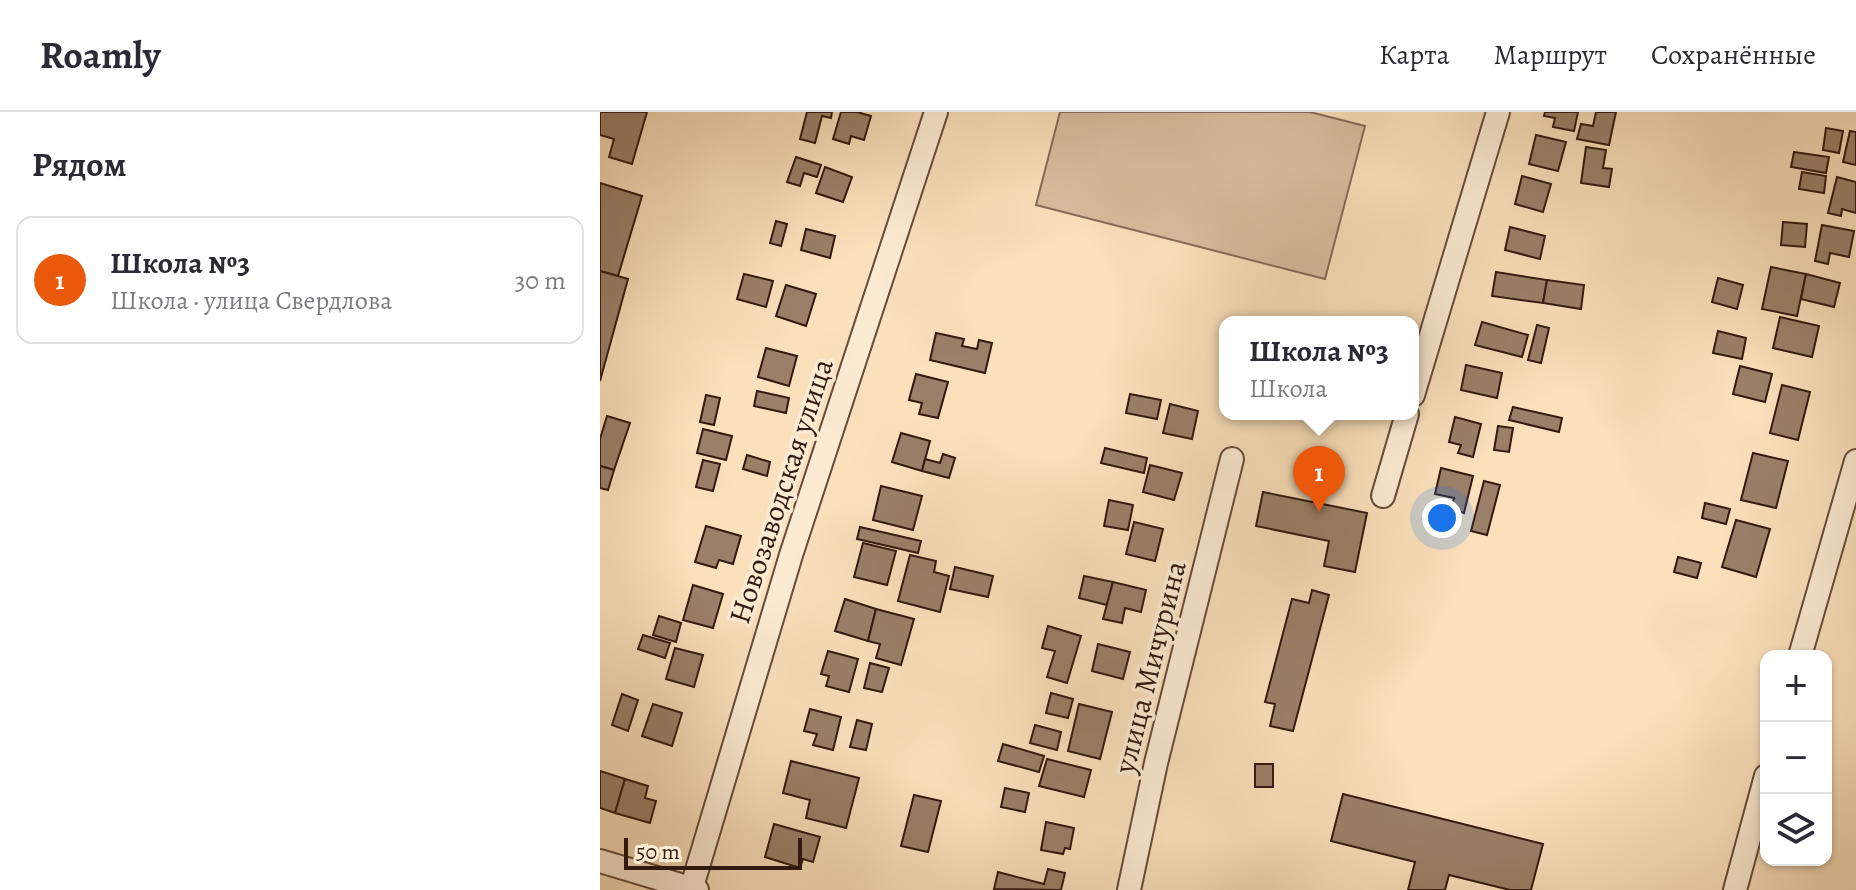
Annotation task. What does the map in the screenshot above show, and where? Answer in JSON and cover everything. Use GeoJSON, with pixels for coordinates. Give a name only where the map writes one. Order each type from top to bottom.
{"type":"FeatureCollection","features":[{"type":"Feature","properties":{"kind":"street","name":"Новозаводская улица"},"geometry":{"type":"LineString","coordinates":[[693,890],[791,555],[936,112]]}},
{"type":"Feature","properties":{"kind":"street"},"geometry":{"type":"LineString","coordinates":[[1419,375],[1498,112]]}},
{"type":"Feature","properties":{"kind":"street"},"geometry":{"type":"LineString","coordinates":[[1383,496],[1405,420]]}},
{"type":"Feature","properties":{"kind":"street","name":"улица Мичурина"},"geometry":{"type":"LineString","coordinates":[[1129,890],[1156,763],[1232,459]]}},
{"type":"Feature","properties":{"kind":"street"},"geometry":{"type":"LineString","coordinates":[[1802,650],[1856,461]]}},
{"type":"Feature","properties":{"kind":"street"},"geometry":{"type":"LineString","coordinates":[[1735,890],[1761,794]]}},
{"type":"Feature","properties":{"kind":"street"},"geometry":{"type":"LineString","coordinates":[[600,861],[693,890]]}},
{"type":"Feature","properties":{"kind":"shaded area"},"geometry":{"type":"Polygon","coordinates":[[[1060,112],[1310,112],[1365,126],[1325,279],[1036,205],[1060,112]]]}},
{"type":"Feature","properties":{"kind":"building"},"geometry":{"type":"Polygon","coordinates":[[[600,112],[647,112],[632,164],[609,157],[614,139],[600,135],[600,112]]]}},
{"type":"Feature","properties":{"kind":"building"},"geometry":{"type":"Polygon","coordinates":[[[807,112],[832,112],[831,118],[822,116],[815,143],[800,139],[807,112]]]}},
{"type":"Feature","properties":{"kind":"building"},"geometry":{"type":"Polygon","coordinates":[[[841,112],[871,116],[864,140],[851,136],[849,144],[833,139],[841,112]]]}},
{"type":"Feature","properties":{"kind":"building"},"geometry":{"type":"Polygon","coordinates":[[[1545,112],[1578,112],[1574,131],[1553,127],[1555,118],[1544,116],[1545,112]]]}},
{"type":"Feature","properties":{"kind":"building"},"geometry":{"type":"Polygon","coordinates":[[[1596,112],[1616,112],[1609,145],[1577,139],[1581,124],[1593,126],[1596,112]]]}},
{"type":"Feature","properties":{"kind":"building"},"geometry":{"type":"Polygon","coordinates":[[[1826,128],[1843,131],[1839,153],[1823,150],[1826,128]]]}},
{"type":"Feature","properties":{"kind":"building"},"geometry":{"type":"Polygon","coordinates":[[[1850,131],[1856,132],[1856,165],[1843,162],[1850,131]]]}},
{"type":"Feature","properties":{"kind":"building"},"geometry":{"type":"Polygon","coordinates":[[[1536,135],[1566,142],[1558,171],[1529,164],[1536,135]]]}},
{"type":"Feature","properties":{"kind":"building"},"geometry":{"type":"Polygon","coordinates":[[[1586,147],[1606,150],[1603,168],[1612,169],[1609,187],[1581,183],[1586,147]]]}},
{"type":"Feature","properties":{"kind":"building"},"geometry":{"type":"Polygon","coordinates":[[[1794,152],[1829,157],[1826,173],[1791,167],[1794,152]]]}},
{"type":"Feature","properties":{"kind":"building"},"geometry":{"type":"Polygon","coordinates":[[[796,157],[821,165],[817,177],[804,173],[800,186],[787,182],[796,157]]]}},
{"type":"Feature","properties":{"kind":"building"},"geometry":{"type":"Polygon","coordinates":[[[825,167],[852,177],[843,202],[816,193],[825,167]]]}},
{"type":"Feature","properties":{"kind":"building"},"geometry":{"type":"Polygon","coordinates":[[[1802,172],[1826,176],[1824,193],[1799,189],[1802,172]]]}},
{"type":"Feature","properties":{"kind":"building"},"geometry":{"type":"Polygon","coordinates":[[[1522,176],[1551,184],[1543,212],[1515,204],[1522,176]]]}},
{"type":"Feature","properties":{"kind":"building"},"geometry":{"type":"Polygon","coordinates":[[[1837,177],[1856,182],[1856,213],[1842,209],[1841,216],[1828,213],[1837,177]]]}},
{"type":"Feature","properties":{"kind":"building"},"geometry":{"type":"Polygon","coordinates":[[[600,183],[642,196],[618,276],[600,271],[600,183]]]}},
{"type":"Feature","properties":{"kind":"building"},"geometry":{"type":"Polygon","coordinates":[[[776,221],[787,224],[781,246],[770,243],[776,221]]]}},
{"type":"Feature","properties":{"kind":"building"},"geometry":{"type":"Polygon","coordinates":[[[1783,222],[1807,224],[1805,247],[1781,245],[1783,222]]]}},
{"type":"Feature","properties":{"kind":"building"},"geometry":{"type":"Polygon","coordinates":[[[1822,225],[1854,231],[1849,257],[1830,253],[1828,264],[1815,261],[1822,225]]]}},
{"type":"Feature","properties":{"kind":"building"},"geometry":{"type":"Polygon","coordinates":[[[1510,227],[1545,236],[1540,259],[1505,250],[1510,227]]]}},
{"type":"Feature","properties":{"kind":"building"},"geometry":{"type":"Polygon","coordinates":[[[806,229],[835,236],[830,258],[801,250],[806,229]]]}},
{"type":"Feature","properties":{"kind":"building"},"geometry":{"type":"Polygon","coordinates":[[[1771,267],[1806,274],[1797,316],[1762,309],[1771,267]]]}},
{"type":"Feature","properties":{"kind":"building"},"geometry":{"type":"Polygon","coordinates":[[[600,271],[628,279],[600,381],[600,271]]]}},
{"type":"Feature","properties":{"kind":"building"},"geometry":{"type":"Polygon","coordinates":[[[1496,272],[1547,280],[1543,303],[1492,296],[1496,272]]]}},
{"type":"Feature","properties":{"kind":"building"},"geometry":{"type":"Polygon","coordinates":[[[744,274],[773,281],[766,307],[737,299],[744,274]]]}},
{"type":"Feature","properties":{"kind":"building"},"geometry":{"type":"Polygon","coordinates":[[[1806,274],[1840,283],[1834,307],[1801,299],[1806,274]]]}},
{"type":"Feature","properties":{"kind":"building"},"geometry":{"type":"Polygon","coordinates":[[[1718,278],[1743,285],[1737,309],[1712,302],[1718,278]]]}},
{"type":"Feature","properties":{"kind":"building"},"geometry":{"type":"Polygon","coordinates":[[[1547,280],[1584,285],[1581,309],[1543,303],[1547,280]]]}},
{"type":"Feature","properties":{"kind":"building"},"geometry":{"type":"Polygon","coordinates":[[[786,285],[816,294],[806,326],[776,316],[786,285]]]}},
{"type":"Feature","properties":{"kind":"building"},"geometry":{"type":"Polygon","coordinates":[[[1780,317],[1819,326],[1812,357],[1773,348],[1780,317]]]}},
{"type":"Feature","properties":{"kind":"building"},"geometry":{"type":"Polygon","coordinates":[[[1482,322],[1528,335],[1522,357],[1475,345],[1482,322]]]}},
{"type":"Feature","properties":{"kind":"building"},"geometry":{"type":"Polygon","coordinates":[[[1537,325],[1549,328],[1541,363],[1528,360],[1537,325]]]}},
{"type":"Feature","properties":{"kind":"building"},"geometry":{"type":"Polygon","coordinates":[[[1718,331],[1746,338],[1742,359],[1713,353],[1718,331]]]}},
{"type":"Feature","properties":{"kind":"building"},"geometry":{"type":"Polygon","coordinates":[[[936,333],[964,339],[962,346],[977,349],[979,340],[992,343],[985,373],[930,360],[936,333]]]}},
{"type":"Feature","properties":{"kind":"building"},"geometry":{"type":"Polygon","coordinates":[[[766,348],[797,356],[789,386],[758,377],[766,348]]]}},
{"type":"Feature","properties":{"kind":"building"},"geometry":{"type":"Polygon","coordinates":[[[1466,365],[1502,373],[1497,398],[1461,390],[1466,365]]]}},
{"type":"Feature","properties":{"kind":"building"},"geometry":{"type":"Polygon","coordinates":[[[1740,366],[1772,374],[1765,402],[1733,394],[1740,366]]]}},
{"type":"Feature","properties":{"kind":"building"},"geometry":{"type":"Polygon","coordinates":[[[916,374],[948,382],[938,418],[919,414],[922,403],[909,400],[916,374]]]}},
{"type":"Feature","properties":{"kind":"building"},"geometry":{"type":"Polygon","coordinates":[[[1782,385],[1810,392],[1798,440],[1770,433],[1782,385]]]}},
{"type":"Feature","properties":{"kind":"building"},"geometry":{"type":"Polygon","coordinates":[[[757,391],[789,398],[786,413],[754,406],[757,391]]]}},
{"type":"Feature","properties":{"kind":"building"},"geometry":{"type":"Polygon","coordinates":[[[1130,394],[1161,400],[1157,419],[1126,413],[1130,394]]]}},
{"type":"Feature","properties":{"kind":"building"},"geometry":{"type":"Polygon","coordinates":[[[706,395],[720,398],[714,425],[700,422],[706,395]]]}},
{"type":"Feature","properties":{"kind":"building"},"geometry":{"type":"Polygon","coordinates":[[[1170,404],[1198,411],[1192,439],[1163,433],[1170,404]]]}},
{"type":"Feature","properties":{"kind":"building"},"geometry":{"type":"Polygon","coordinates":[[[1513,407],[1562,418],[1559,432],[1509,420],[1513,407]]]}},
{"type":"Feature","properties":{"kind":"building"},"geometry":{"type":"Polygon","coordinates":[[[607,416],[630,423],[614,470],[600,466],[600,439],[607,416]]]}},
{"type":"Feature","properties":{"kind":"building"},"geometry":{"type":"Polygon","coordinates":[[[1455,417],[1481,424],[1473,457],[1458,453],[1461,445],[1449,442],[1455,417]]]}},
{"type":"Feature","properties":{"kind":"building"},"geometry":{"type":"Polygon","coordinates":[[[1498,426],[1513,428],[1509,452],[1494,450],[1498,426]]]}},
{"type":"Feature","properties":{"kind":"building"},"geometry":{"type":"Polygon","coordinates":[[[703,429],[732,436],[726,460],[697,453],[703,429]]]}},
{"type":"Feature","properties":{"kind":"building"},"geometry":{"type":"Polygon","coordinates":[[[901,433],[930,441],[922,471],[892,462],[901,433]]]}},
{"type":"Feature","properties":{"kind":"building"},"geometry":{"type":"Polygon","coordinates":[[[1105,448],[1147,458],[1144,473],[1101,463],[1105,448]]]}},
{"type":"Feature","properties":{"kind":"building"},"geometry":{"type":"Polygon","coordinates":[[[1753,453],[1788,461],[1776,508],[1741,500],[1753,453]]]}},
{"type":"Feature","properties":{"kind":"building"},"geometry":{"type":"Polygon","coordinates":[[[943,454],[955,458],[949,478],[922,471],[925,459],[940,463],[943,454]]]}},
{"type":"Feature","properties":{"kind":"building"},"geometry":{"type":"Polygon","coordinates":[[[747,455],[770,462],[767,476],[743,469],[747,455]]]}},
{"type":"Feature","properties":{"kind":"building"},"geometry":{"type":"Polygon","coordinates":[[[703,460],[720,464],[713,491],[696,487],[703,460]]]}},
{"type":"Feature","properties":{"kind":"building"},"geometry":{"type":"Polygon","coordinates":[[[1150,465],[1182,473],[1174,500],[1143,492],[1150,465]]]}},
{"type":"Feature","properties":{"kind":"building"},"geometry":{"type":"Polygon","coordinates":[[[600,466],[614,470],[608,490],[600,488],[600,466]]]}},
{"type":"Feature","properties":{"kind":"building"},"geometry":{"type":"Polygon","coordinates":[[[1441,468],[1473,476],[1464,513],[1451,509],[1454,498],[1435,494],[1441,468]]]}},
{"type":"Feature","properties":{"kind":"building"},"geometry":{"type":"Polygon","coordinates":[[[1484,481],[1500,485],[1487,535],[1471,531],[1484,481]]]}},
{"type":"Feature","properties":{"kind":"building"},"geometry":{"type":"Polygon","coordinates":[[[881,486],[922,496],[913,530],[873,520],[881,486]]]}},
{"type":"Feature","properties":{"kind":"building"},"geometry":{"type":"Polygon","coordinates":[[[1263,492],[1367,513],[1355,572],[1324,566],[1329,541],[1256,526],[1263,492]]]}},
{"type":"Feature","properties":{"kind":"building"},"geometry":{"type":"Polygon","coordinates":[[[1109,500],[1133,505],[1128,530],[1104,526],[1109,500]]]}},
{"type":"Feature","properties":{"kind":"building"},"geometry":{"type":"Polygon","coordinates":[[[1705,503],[1730,509],[1726,524],[1702,518],[1705,503]]]}},
{"type":"Feature","properties":{"kind":"building"},"geometry":{"type":"Polygon","coordinates":[[[1736,520],[1770,529],[1756,577],[1722,567],[1736,520]]]}},
{"type":"Feature","properties":{"kind":"building"},"geometry":{"type":"Polygon","coordinates":[[[1134,522],[1163,529],[1155,561],[1126,554],[1134,522]]]}},
{"type":"Feature","properties":{"kind":"building"},"geometry":{"type":"Polygon","coordinates":[[[706,526],[741,536],[733,564],[719,560],[716,568],[695,562],[706,526]]]}},
{"type":"Feature","properties":{"kind":"building"},"geometry":{"type":"Polygon","coordinates":[[[860,527],[921,541],[918,553],[857,539],[860,527]]]}},
{"type":"Feature","properties":{"kind":"building"},"geometry":{"type":"Polygon","coordinates":[[[863,543],[896,551],[887,585],[854,577],[863,543]]]}},
{"type":"Feature","properties":{"kind":"building"},"geometry":{"type":"Polygon","coordinates":[[[910,555],[936,561],[934,572],[949,576],[940,612],[898,601],[910,555]]]}},
{"type":"Feature","properties":{"kind":"building"},"geometry":{"type":"Polygon","coordinates":[[[1678,557],[1701,563],[1697,578],[1674,572],[1678,557]]]}},
{"type":"Feature","properties":{"kind":"building"},"geometry":{"type":"Polygon","coordinates":[[[955,567],[993,576],[988,597],[950,589],[955,567]]]}},
{"type":"Feature","properties":{"kind":"building"},"geometry":{"type":"Polygon","coordinates":[[[1084,576],[1113,582],[1107,605],[1079,598],[1084,576]]]}},
{"type":"Feature","properties":{"kind":"building"},"geometry":{"type":"Polygon","coordinates":[[[1113,582],[1146,590],[1141,612],[1125,608],[1122,623],[1103,619],[1113,582]]]}},
{"type":"Feature","properties":{"kind":"building"},"geometry":{"type":"Polygon","coordinates":[[[693,585],[723,594],[713,628],[683,620],[693,585]]]}},
{"type":"Feature","properties":{"kind":"building"},"geometry":{"type":"Polygon","coordinates":[[[1312,590],[1329,595],[1293,731],[1270,726],[1275,704],[1265,702],[1292,599],[1309,603],[1312,590]]]}},
{"type":"Feature","properties":{"kind":"building"},"geometry":{"type":"Polygon","coordinates":[[[845,599],[876,609],[868,641],[835,631],[845,599]]]}},
{"type":"Feature","properties":{"kind":"building"},"geometry":{"type":"Polygon","coordinates":[[[876,609],[914,619],[901,665],[876,658],[880,644],[868,641],[876,609]]]}},
{"type":"Feature","properties":{"kind":"building"},"geometry":{"type":"Polygon","coordinates":[[[659,616],[681,623],[676,642],[653,635],[659,616]]]}},
{"type":"Feature","properties":{"kind":"building"},"geometry":{"type":"Polygon","coordinates":[[[1048,626],[1081,636],[1067,683],[1047,677],[1055,651],[1042,648],[1048,626]]]}},
{"type":"Feature","properties":{"kind":"building"},"geometry":{"type":"Polygon","coordinates":[[[643,635],[670,643],[665,658],[638,649],[643,635]]]}},
{"type":"Feature","properties":{"kind":"building"},"geometry":{"type":"Polygon","coordinates":[[[1098,644],[1130,652],[1123,679],[1092,671],[1098,644]]]}},
{"type":"Feature","properties":{"kind":"building"},"geometry":{"type":"Polygon","coordinates":[[[675,648],[703,655],[694,687],[666,679],[675,648]]]}},
{"type":"Feature","properties":{"kind":"building"},"geometry":{"type":"Polygon","coordinates":[[[828,651],[858,659],[849,692],[826,686],[829,676],[821,674],[828,651]]]}},
{"type":"Feature","properties":{"kind":"building"},"geometry":{"type":"Polygon","coordinates":[[[870,663],[889,668],[882,692],[864,688],[870,663]]]}},
{"type":"Feature","properties":{"kind":"building"},"geometry":{"type":"Polygon","coordinates":[[[1051,693],[1073,699],[1068,718],[1046,713],[1051,693]]]}},
{"type":"Feature","properties":{"kind":"building"},"geometry":{"type":"Polygon","coordinates":[[[622,694],[638,700],[628,731],[612,725],[622,694]]]}},
{"type":"Feature","properties":{"kind":"building"},"geometry":{"type":"Polygon","coordinates":[[[653,704],[682,713],[672,746],[642,736],[653,704]]]}},
{"type":"Feature","properties":{"kind":"building"},"geometry":{"type":"Polygon","coordinates":[[[1079,704],[1112,712],[1100,759],[1068,751],[1079,704]]]}},
{"type":"Feature","properties":{"kind":"building"},"geometry":{"type":"Polygon","coordinates":[[[810,709],[841,717],[833,750],[813,745],[817,734],[804,731],[810,709]]]}},
{"type":"Feature","properties":{"kind":"building"},"geometry":{"type":"Polygon","coordinates":[[[857,720],[872,724],[866,750],[850,747],[857,720]]]}},
{"type":"Feature","properties":{"kind":"building"},"geometry":{"type":"Polygon","coordinates":[[[1035,725],[1061,732],[1057,750],[1030,743],[1035,725]]]}},
{"type":"Feature","properties":{"kind":"building"},"geometry":{"type":"Polygon","coordinates":[[[1003,744],[1044,756],[1039,772],[998,761],[1003,744]]]}},
{"type":"Feature","properties":{"kind":"building"},"geometry":{"type":"Polygon","coordinates":[[[1047,759],[1091,770],[1084,797],[1039,786],[1047,759]]]}},
{"type":"Feature","properties":{"kind":"building"},"geometry":{"type":"Polygon","coordinates":[[[791,761],[859,778],[846,828],[806,818],[810,800],[783,793],[791,761]]]}},
{"type":"Feature","properties":{"kind":"building"},"geometry":{"type":"Polygon","coordinates":[[[1255,764],[1273,764],[1273,787],[1255,787],[1255,764]]]}},
{"type":"Feature","properties":{"kind":"building"},"geometry":{"type":"Polygon","coordinates":[[[600,771],[625,779],[615,813],[600,808],[600,771]]]}},
{"type":"Feature","properties":{"kind":"building"},"geometry":{"type":"Polygon","coordinates":[[[625,779],[648,786],[645,798],[656,801],[650,823],[615,813],[625,779]]]}},
{"type":"Feature","properties":{"kind":"building"},"geometry":{"type":"Polygon","coordinates":[[[1005,788],[1029,793],[1025,812],[1001,807],[1005,788]]]}},
{"type":"Feature","properties":{"kind":"building"},"geometry":{"type":"Polygon","coordinates":[[[1343,794],[1543,844],[1531,890],[1510,890],[1449,875],[1445,890],[1408,890],[1415,862],[1331,841],[1343,794]]]}},
{"type":"Feature","properties":{"kind":"building"},"geometry":{"type":"Polygon","coordinates":[[[914,795],[941,801],[928,852],[901,846],[914,795]]]}},
{"type":"Feature","properties":{"kind":"building"},"geometry":{"type":"Polygon","coordinates":[[[1046,822],[1074,828],[1070,849],[1065,848],[1063,854],[1041,850],[1046,822]]]}},
{"type":"Feature","properties":{"kind":"building"},"geometry":{"type":"Polygon","coordinates":[[[774,824],[820,837],[813,862],[803,859],[800,868],[765,857],[774,824]]]}},
{"type":"Feature","properties":{"kind":"building"},"geometry":{"type":"Polygon","coordinates":[[[1048,869],[1065,873],[1061,890],[994,889],[998,872],[1044,884],[1048,869]]]}},
{"type":"Feature","properties":{"kind":"place","name":"Школа №3"},"geometry":{"type":"Point","coordinates":[1319,512]}}]}
